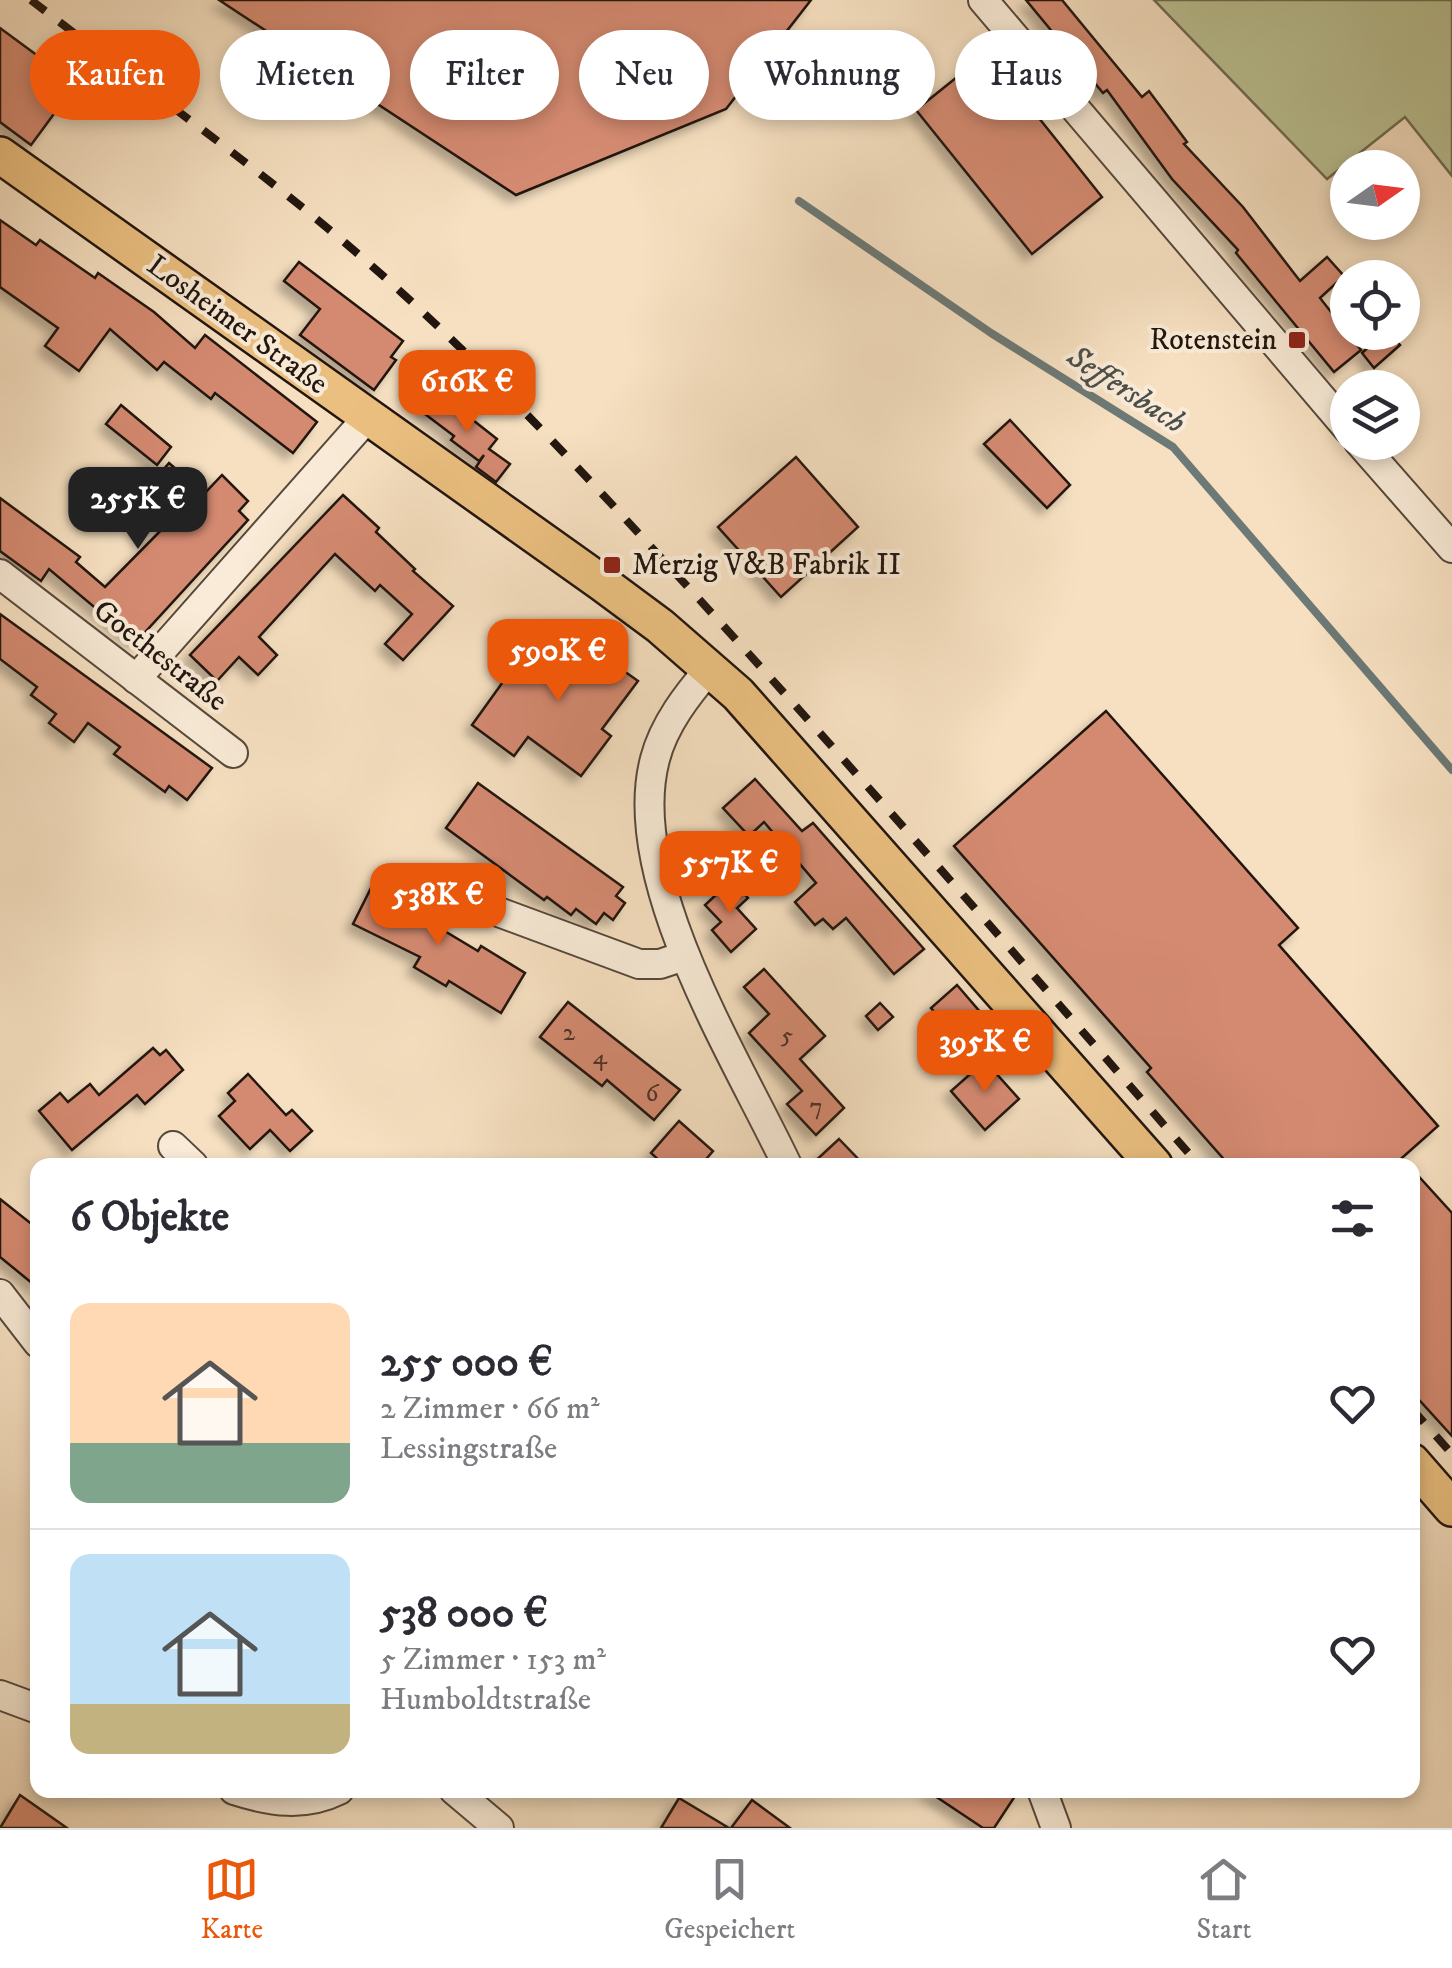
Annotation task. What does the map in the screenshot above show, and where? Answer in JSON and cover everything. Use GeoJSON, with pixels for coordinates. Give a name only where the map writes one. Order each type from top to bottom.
{"type":"FeatureCollection","features":[{"type":"Feature","properties":{"kind":"main road","name":"Losheimer Straße"},"geometry":{"type":"LineString","coordinates":[[0,154],[602,583],[710,668],[738,694],[1148,1158]]}},
{"type":"Feature","properties":{"kind":"main road"},"geometry":{"type":"LineString","coordinates":[[1420,1471],[1452,1508]]}},
{"type":"Feature","properties":{"kind":"street"},"geometry":{"type":"LineString","coordinates":[[984,0],[1330,408]]}},
{"type":"Feature","properties":{"kind":"street"},"geometry":{"type":"LineString","coordinates":[[136,678],[367,418]]}},
{"type":"Feature","properties":{"kind":"street"},"geometry":{"type":"LineString","coordinates":[[1375,460],[1452,548]]}},
{"type":"Feature","properties":{"kind":"street","name":"Goethestraße"},"geometry":{"type":"LineString","coordinates":[[0,574],[233,753]]}},
{"type":"Feature","properties":{"kind":"street"},"geometry":{"type":"LineString","coordinates":[[710,668],[683,700],[655,757],[650,830],[663,893],[684,956],[784,1158]]}},
{"type":"Feature","properties":{"kind":"street"},"geometry":{"type":"LineString","coordinates":[[439,890],[639,964],[660,964],[684,956]]}},
{"type":"Feature","properties":{"kind":"street"},"geometry":{"type":"LineString","coordinates":[[0,1294],[30,1333]]}},
{"type":"Feature","properties":{"kind":"street"},"geometry":{"type":"LineString","coordinates":[[0,1695],[30,1705]]}},
{"type":"Feature","properties":{"kind":"street"},"geometry":{"type":"LineString","coordinates":[[271,1798],[290,1802],[322,1798]]}},
{"type":"Feature","properties":{"kind":"street"},"geometry":{"type":"LineString","coordinates":[[464,1798],[500,1828]]}},
{"type":"Feature","properties":{"kind":"street"},"geometry":{"type":"LineString","coordinates":[[1045,1798],[1056,1828]]}},
{"type":"Feature","properties":{"kind":"green space"},"geometry":{"type":"Polygon","coordinates":[[[1154,0],[1452,0],[1452,176],[1405,117],[1363,150],[1330,150],[1327,179],[1154,0]]]}},
{"type":"Feature","properties":{"kind":"building"},"geometry":{"type":"Polygon","coordinates":[[[219,0],[811,0],[788,30],[729,30],[729,105],[709,116],[709,30],[579,30],[579,120],[699,120],[516,195],[390,112],[390,30],[265,30],[219,0]]]}},
{"type":"Feature","properties":{"kind":"building"},"geometry":{"type":"Polygon","coordinates":[[[1026,0],[1062,0],[1087,30],[1051,30],[1026,0]]]}},
{"type":"Feature","properties":{"kind":"building"},"geometry":{"type":"Polygon","coordinates":[[[0,28],[30,50],[30,120],[49,120],[31,145],[0,122],[0,28]]]}},
{"type":"Feature","properties":{"kind":"building"},"geometry":{"type":"Polygon","coordinates":[[[1097,42],[1142,97],[1149,91],[1187,142],[1184,144],[1243,207],[1300,281],[1327,257],[1330,260],[1330,289],[1320,298],[1330,311],[1330,350],[1361,350],[1332,370],[1236,253],[1238,250],[1172,179],[1107,90],[1103,93],[1097,86],[1097,42]]]}},
{"type":"Feature","properties":{"kind":"building"},"geometry":{"type":"Polygon","coordinates":[[[955,79],[955,120],[1041,120],[1102,197],[1032,254],[924,120],[935,120],[935,95],[955,79]]]}},
{"type":"Feature","properties":{"kind":"building"},"geometry":{"type":"Polygon","coordinates":[[[0,220],[36,245],[40,240],[95,278],[98,273],[154,312],[195,348],[205,335],[317,422],[293,453],[215,393],[211,399],[164,362],[157,370],[110,329],[79,371],[45,346],[58,328],[0,287],[0,220]]]}},
{"type":"Feature","properties":{"kind":"building"},"geometry":{"type":"Polygon","coordinates":[[[299,262],[403,341],[391,357],[396,360],[374,390],[300,335],[320,309],[284,281],[299,262]]]}},
{"type":"Feature","properties":{"kind":"building"},"geometry":{"type":"Polygon","coordinates":[[[1365,350],[1394,350],[1374,368],[1362,353],[1365,350]]]}},
{"type":"Feature","properties":{"kind":"building"},"geometry":{"type":"Polygon","coordinates":[[[436,391],[497,439],[489,449],[510,464],[496,482],[476,467],[484,455],[479,461],[421,411],[436,391]]]}},
{"type":"Feature","properties":{"kind":"building"},"geometry":{"type":"Polygon","coordinates":[[[121,405],[171,447],[157,465],[106,424],[121,405]]]}},
{"type":"Feature","properties":{"kind":"building"},"geometry":{"type":"Polygon","coordinates":[[[1010,420],[1070,485],[1047,508],[984,444],[1010,420]]]}},
{"type":"Feature","properties":{"kind":"building"},"geometry":{"type":"Polygon","coordinates":[[[796,457],[858,527],[781,597],[718,527],[796,457]]]}},
{"type":"Feature","properties":{"kind":"building"},"geometry":{"type":"Polygon","coordinates":[[[169,463],[204,494],[222,475],[248,501],[239,511],[248,520],[136,642],[49,569],[41,581],[0,551],[0,498],[80,557],[76,562],[105,587],[180,511],[151,484],[169,463]]]}},
{"type":"Feature","properties":{"kind":"building"},"geometry":{"type":"Polygon","coordinates":[[[343,495],[379,528],[376,532],[413,571],[453,606],[403,660],[385,644],[412,614],[380,585],[375,591],[335,554],[259,637],[277,655],[258,675],[239,657],[217,681],[190,655],[343,495]]]}},
{"type":"Feature","properties":{"kind":"building"},"geometry":{"type":"Polygon","coordinates":[[[0,614],[212,768],[187,800],[169,786],[165,792],[114,754],[120,747],[88,723],[74,742],[49,723],[56,714],[31,695],[37,687],[0,659],[0,614]]]}},
{"type":"Feature","properties":{"kind":"building"},"geometry":{"type":"Polygon","coordinates":[[[571,633],[638,681],[602,729],[611,736],[581,776],[528,737],[514,756],[472,725],[528,647],[549,663],[571,633]]]}},
{"type":"Feature","properties":{"kind":"building"},"geometry":{"type":"Polygon","coordinates":[[[1106,711],[1298,928],[1279,945],[1438,1126],[1402,1158],[1223,1158],[1147,1072],[1151,1068],[954,846],[1106,711]]]}},
{"type":"Feature","properties":{"kind":"building"},"geometry":{"type":"Polygon","coordinates":[[[755,779],[802,831],[813,823],[924,949],[894,974],[846,918],[833,929],[823,919],[815,925],[795,902],[816,883],[764,822],[749,836],[723,808],[755,779]]]}},
{"type":"Feature","properties":{"kind":"building"},"geometry":{"type":"Polygon","coordinates":[[[478,783],[623,887],[616,896],[625,903],[613,920],[604,913],[596,924],[576,909],[571,915],[547,897],[544,900],[446,828],[478,783]]]}},
{"type":"Feature","properties":{"kind":"building"},"geometry":{"type":"Polygon","coordinates":[[[375,880],[418,901],[413,912],[478,951],[481,946],[525,973],[501,1013],[449,981],[446,986],[414,967],[420,957],[353,924],[375,880]]]}},
{"type":"Feature","properties":{"kind":"building"},"geometry":{"type":"Polygon","coordinates":[[[732,880],[748,898],[737,908],[756,929],[731,952],[712,930],[721,922],[705,905],[732,880]]]}},
{"type":"Feature","properties":{"kind":"building"},"geometry":{"type":"Polygon","coordinates":[[[764,969],[825,1036],[800,1059],[844,1108],[816,1135],[787,1104],[802,1091],[749,1033],[769,1014],[744,987],[764,969]]]}},
{"type":"Feature","properties":{"kind":"building"},"geometry":{"type":"Polygon","coordinates":[[[957,985],[981,1013],[955,1036],[931,1008],[957,985]]]}},
{"type":"Feature","properties":{"kind":"building"},"geometry":{"type":"Polygon","coordinates":[[[568,1002],[680,1090],[654,1120],[607,1080],[602,1086],[540,1037],[568,1002]]]}},
{"type":"Feature","properties":{"kind":"building"},"geometry":{"type":"Polygon","coordinates":[[[880,1003],[893,1017],[878,1030],[866,1016],[880,1003]]]}},
{"type":"Feature","properties":{"kind":"building"},"geometry":{"type":"Polygon","coordinates":[[[153,1048],[160,1055],[166,1050],[183,1070],[145,1104],[137,1095],[72,1150],[39,1111],[60,1093],[68,1102],[90,1084],[99,1095],[153,1048]]]}},
{"type":"Feature","properties":{"kind":"building"},"geometry":{"type":"Polygon","coordinates":[[[985,1061],[1019,1099],[985,1130],[951,1091],[985,1061]]]}},
{"type":"Feature","properties":{"kind":"building"},"geometry":{"type":"Polygon","coordinates":[[[248,1074],[286,1115],[292,1110],[312,1131],[290,1151],[270,1130],[250,1149],[219,1116],[235,1101],[228,1093],[248,1074]]]}},
{"type":"Feature","properties":{"kind":"building"},"geometry":{"type":"Polygon","coordinates":[[[679,1121],[713,1151],[707,1158],[656,1158],[651,1153],[679,1121]]]}},
{"type":"Feature","properties":{"kind":"building"},"geometry":{"type":"Polygon","coordinates":[[[839,1139],[857,1158],[819,1158],[839,1139]]]}},
{"type":"Feature","properties":{"kind":"building"},"geometry":{"type":"Polygon","coordinates":[[[1420,1178],[1452,1213],[1452,1436],[1420,1401],[1420,1178]]]}},
{"type":"Feature","properties":{"kind":"building"},"geometry":{"type":"Polygon","coordinates":[[[0,1199],[30,1223],[30,1281],[0,1257],[0,1199]]]}},
{"type":"Feature","properties":{"kind":"building"},"geometry":{"type":"Polygon","coordinates":[[[20,1795],[67,1828],[0,1828],[20,1795]]]}},
{"type":"Feature","properties":{"kind":"building"},"geometry":{"type":"Polygon","coordinates":[[[679,1798],[729,1828],[661,1828],[679,1798]]]}},
{"type":"Feature","properties":{"kind":"building"},"geometry":{"type":"Polygon","coordinates":[[[938,1798],[1014,1798],[994,1828],[983,1828],[938,1798]]]}},
{"type":"Feature","properties":{"kind":"building"},"geometry":{"type":"Polygon","coordinates":[[[752,1800],[790,1828],[731,1828],[752,1800]]]}},
{"type":"Feature","properties":{"kind":"waterway","name":"Seffersbach"},"geometry":{"type":"LineString","coordinates":[[799,201],[991,333],[1173,447],[1452,770]]}},
{"type":"Feature","properties":{"kind":"railway"},"geometry":{"type":"LineString","coordinates":[[31,0],[304,209],[471,358],[762,668],[1193,1158]]}},
{"type":"Feature","properties":{"kind":"railway"},"geometry":{"type":"LineString","coordinates":[[1420,1418],[1452,1454]]}},
{"type":"Feature","properties":{"kind":"place","name":"Rotenstein"},"geometry":{"type":"Point","coordinates":[1297,340]}},
{"type":"Feature","properties":{"kind":"place","name":"Merzig V&B Fabrik II"},"geometry":{"type":"Point","coordinates":[612,565]}}]}
